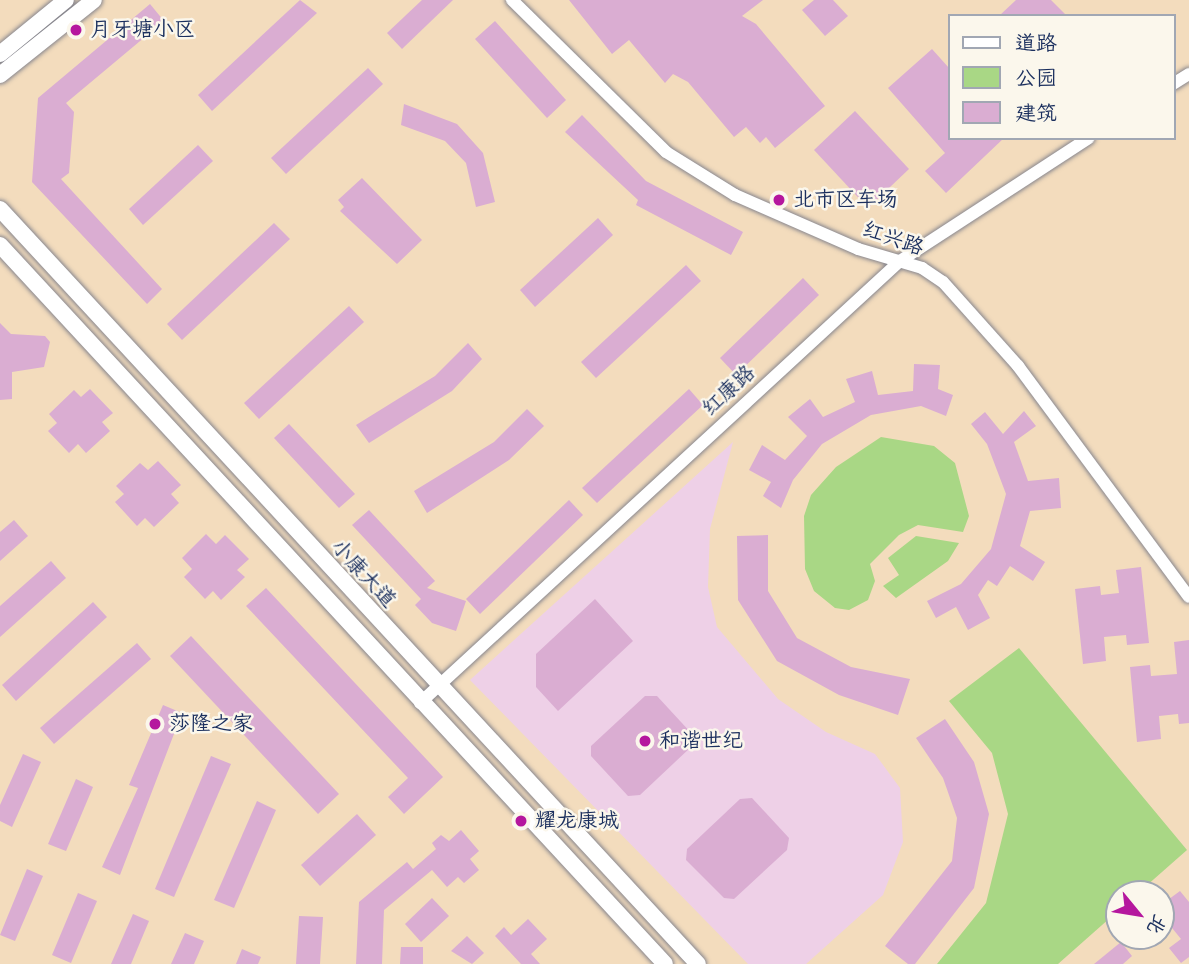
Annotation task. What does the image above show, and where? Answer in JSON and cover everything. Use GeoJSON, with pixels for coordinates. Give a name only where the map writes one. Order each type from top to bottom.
{"type":"FeatureCollection","features":[{"type":"Feature","properties":{"kind":"main road"},"geometry":{"type":"LineString","coordinates":[[0,54],[66,0]]}},
{"type":"Feature","properties":{"kind":"main road"},"geometry":{"type":"LineString","coordinates":[[0,75],[94,0]]}},
{"type":"Feature","properties":{"kind":"main road","name":"小康大道"},"geometry":{"type":"LineString","coordinates":[[0,209],[438,686],[698,964]]}},
{"type":"Feature","properties":{"kind":"main road"},"geometry":{"type":"LineString","coordinates":[[0,245],[665,964]]}},
{"type":"Feature","properties":{"kind":"street","name":"红兴路"},"geometry":{"type":"LineString","coordinates":[[513,0],[666,152],[735,195],[900,261],[943,282],[980,319],[1189,597]]}},
{"type":"Feature","properties":{"kind":"street","name":"红康路"},"geometry":{"type":"LineString","coordinates":[[421,703],[900,261],[1086,140]]}},
{"type":"Feature","properties":{"kind":"shaded area"},"geometry":{"type":"Polygon","coordinates":[[[733,442],[710,529],[708,587],[717,627],[778,699],[826,732],[875,754],[900,788],[903,842],[883,895],[806,964],[748,964],[470,680],[733,442]]]}},
{"type":"Feature","properties":{"kind":"green space"},"geometry":{"type":"Polygon","coordinates":[[[881,437],[934,446],[955,463],[969,516],[963,532],[918,525],[899,535],[870,564],[875,581],[868,600],[849,610],[835,608],[814,591],[805,569],[804,516],[811,495],[836,467],[881,437]]]}},
{"type":"Feature","properties":{"kind":"green space"},"geometry":{"type":"Polygon","coordinates":[[[916,536],[959,543],[948,561],[896,598],[883,586],[899,575],[888,558],[916,536]]]}},
{"type":"Feature","properties":{"kind":"green space"},"geometry":{"type":"Polygon","coordinates":[[[1019,648],[1187,850],[1153,880],[1105,880],[1105,922],[1058,964],[937,964],[986,903],[1008,814],[992,753],[949,701],[1019,648]]]}},
{"type":"Feature","properties":{"kind":"building"},"geometry":{"type":"Polygon","coordinates":[[[300,0],[317,13],[212,111],[198,95],[300,0]]]}},
{"type":"Feature","properties":{"kind":"building"},"geometry":{"type":"Polygon","coordinates":[[[422,0],[453,0],[402,49],[387,33],[422,0]]]}},
{"type":"Feature","properties":{"kind":"building"},"geometry":{"type":"Polygon","coordinates":[[[569,0],[763,0],[742,16],[756,24],[825,106],[775,148],[766,137],[760,143],[746,127],[734,137],[688,82],[673,74],[665,83],[629,40],[612,54],[569,0]]]}},
{"type":"Feature","properties":{"kind":"building"},"geometry":{"type":"Polygon","coordinates":[[[814,0],[833,0],[848,16],[825,36],[802,10],[814,0]]]}},
{"type":"Feature","properties":{"kind":"building"},"geometry":{"type":"Polygon","coordinates":[[[1016,0],[1051,0],[1065,14],[1001,14],[1016,0]]]}},
{"type":"Feature","properties":{"kind":"building"},"geometry":{"type":"Polygon","coordinates":[[[150,4],[164,21],[66,103],[74,112],[69,173],[61,179],[162,289],[147,304],[32,182],[38,98],[150,4]]]}},
{"type":"Feature","properties":{"kind":"building"},"geometry":{"type":"Polygon","coordinates":[[[495,21],[566,100],[547,118],[475,39],[495,21]]]}},
{"type":"Feature","properties":{"kind":"building"},"geometry":{"type":"Polygon","coordinates":[[[932,49],[948,67],[948,140],[1002,140],[946,193],[925,171],[945,153],[888,88],[932,49]]]}},
{"type":"Feature","properties":{"kind":"building"},"geometry":{"type":"Polygon","coordinates":[[[368,68],[383,84],[286,174],[271,158],[368,68]]]}},
{"type":"Feature","properties":{"kind":"building"},"geometry":{"type":"Polygon","coordinates":[[[404,104],[457,124],[483,153],[495,202],[476,207],[466,163],[445,141],[401,125],[404,104]]]}},
{"type":"Feature","properties":{"kind":"building"},"geometry":{"type":"Polygon","coordinates":[[[855,111],[909,169],[868,208],[814,150],[855,111]]]}},
{"type":"Feature","properties":{"kind":"building"},"geometry":{"type":"Polygon","coordinates":[[[582,115],[646,181],[743,232],[731,255],[636,205],[638,200],[565,132],[582,115]]]}},
{"type":"Feature","properties":{"kind":"building"},"geometry":{"type":"Polygon","coordinates":[[[198,145],[213,161],[143,225],[129,209],[198,145]]]}},
{"type":"Feature","properties":{"kind":"building"},"geometry":{"type":"Polygon","coordinates":[[[362,178],[422,240],[397,264],[340,211],[344,207],[338,200],[362,178]]]}},
{"type":"Feature","properties":{"kind":"building"},"geometry":{"type":"Polygon","coordinates":[[[598,218],[613,235],[535,307],[520,290],[598,218]]]}},
{"type":"Feature","properties":{"kind":"building"},"geometry":{"type":"Polygon","coordinates":[[[274,223],[290,239],[182,340],[167,324],[274,223]]]}},
{"type":"Feature","properties":{"kind":"building"},"geometry":{"type":"Polygon","coordinates":[[[686,265],[701,281],[596,378],[581,362],[686,265]]]}},
{"type":"Feature","properties":{"kind":"building"},"geometry":{"type":"Polygon","coordinates":[[[803,278],[819,295],[736,375],[720,358],[803,278]]]}},
{"type":"Feature","properties":{"kind":"building"},"geometry":{"type":"Polygon","coordinates":[[[349,306],[364,322],[259,419],[244,403],[349,306]]]}},
{"type":"Feature","properties":{"kind":"building"},"geometry":{"type":"Polygon","coordinates":[[[0,323],[11,334],[45,336],[50,342],[44,367],[12,372],[12,399],[0,400],[0,323]]]}},
{"type":"Feature","properties":{"kind":"building"},"geometry":{"type":"Polygon","coordinates":[[[468,343],[482,359],[452,391],[369,443],[356,425],[435,376],[468,343]]]}},
{"type":"Feature","properties":{"kind":"building"},"geometry":{"type":"Polygon","coordinates":[[[914,364],[940,365],[938,389],[953,395],[946,416],[921,406],[871,415],[822,444],[793,480],[781,508],[763,496],[771,482],[749,470],[762,445],[785,460],[807,436],[788,417],[810,399],[823,417],[855,402],[846,379],[872,371],[878,395],[913,391],[914,364]]]}},
{"type":"Feature","properties":{"kind":"building"},"geometry":{"type":"Polygon","coordinates":[[[90,389],[113,413],[102,422],[110,431],[86,453],[78,444],[69,453],[48,431],[57,423],[49,414],[74,390],[81,397],[90,389]]]}},
{"type":"Feature","properties":{"kind":"building"},"geometry":{"type":"Polygon","coordinates":[[[689,389],[703,405],[597,503],[582,488],[689,389]]]}},
{"type":"Feature","properties":{"kind":"building"},"geometry":{"type":"Polygon","coordinates":[[[527,409],[544,426],[509,460],[427,513],[414,491],[494,442],[527,409]]]}},
{"type":"Feature","properties":{"kind":"building"},"geometry":{"type":"Polygon","coordinates":[[[1024,411],[1036,426],[1014,442],[1028,481],[1059,478],[1061,508],[1030,511],[1020,546],[1045,562],[1033,581],[1010,566],[997,586],[988,580],[978,595],[990,618],[968,630],[956,607],[936,618],[927,601],[961,584],[991,549],[1006,494],[987,444],[971,424],[985,412],[1003,434],[1024,411]]]}},
{"type":"Feature","properties":{"kind":"building"},"geometry":{"type":"Polygon","coordinates":[[[289,424],[355,494],[339,508],[274,438],[289,424]]]}},
{"type":"Feature","properties":{"kind":"building"},"geometry":{"type":"Polygon","coordinates":[[[158,461],[181,485],[171,494],[179,503],[154,527],[145,518],[137,526],[115,502],[124,494],[116,486],[140,463],[148,470],[158,461]]]}},
{"type":"Feature","properties":{"kind":"building"},"geometry":{"type":"Polygon","coordinates":[[[569,500],[583,515],[480,614],[466,599],[569,500]]]}},
{"type":"Feature","properties":{"kind":"building"},"geometry":{"type":"Polygon","coordinates":[[[369,510],[435,581],[427,588],[466,601],[456,631],[432,623],[415,605],[421,599],[352,525],[369,510]]]}},
{"type":"Feature","properties":{"kind":"building"},"geometry":{"type":"Polygon","coordinates":[[[14,520],[28,536],[0,561],[0,532],[14,520]]]}},
{"type":"Feature","properties":{"kind":"building"},"geometry":{"type":"Polygon","coordinates":[[[206,534],[216,544],[225,535],[249,559],[237,570],[245,577],[221,600],[213,591],[205,599],[184,577],[192,569],[182,558],[206,534]]]}},
{"type":"Feature","properties":{"kind":"building"},"geometry":{"type":"Polygon","coordinates":[[[768,535],[768,591],[797,638],[851,667],[910,679],[898,715],[839,695],[777,661],[738,600],[737,536],[768,535]]]}},
{"type":"Feature","properties":{"kind":"building"},"geometry":{"type":"Polygon","coordinates":[[[51,561],[66,578],[0,637],[0,606],[51,561]]]}},
{"type":"Feature","properties":{"kind":"building"},"geometry":{"type":"Polygon","coordinates":[[[1141,567],[1149,643],[1127,645],[1126,635],[1104,637],[1106,661],[1083,664],[1075,589],[1100,586],[1101,595],[1119,593],[1116,570],[1141,567]]]}},
{"type":"Feature","properties":{"kind":"building"},"geometry":{"type":"Polygon","coordinates":[[[266,588],[443,777],[404,814],[388,797],[408,778],[246,606],[266,588]]]}},
{"type":"Feature","properties":{"kind":"building"},"geometry":{"type":"Polygon","coordinates":[[[595,599],[633,641],[558,711],[536,687],[536,654],[595,599]]]}},
{"type":"Feature","properties":{"kind":"building"},"geometry":{"type":"Polygon","coordinates":[[[93,602],[107,617],[16,701],[2,685],[93,602]]]}},
{"type":"Feature","properties":{"kind":"building"},"geometry":{"type":"Polygon","coordinates":[[[191,636],[339,794],[318,814],[170,656],[191,636]]]}},
{"type":"Feature","properties":{"kind":"building"},"geometry":{"type":"Polygon","coordinates":[[[1189,640],[1189,723],[1179,724],[1178,714],[1159,716],[1161,739],[1137,742],[1130,667],[1150,665],[1151,676],[1177,674],[1174,642],[1189,640]]]}},
{"type":"Feature","properties":{"kind":"building"},"geometry":{"type":"Polygon","coordinates":[[[137,643],[151,659],[54,744],[40,728],[137,643]]]}},
{"type":"Feature","properties":{"kind":"building","name":"和谐世纪"},"geometry":{"type":"Polygon","coordinates":[[[645,696],[657,696],[693,735],[691,747],[640,795],[628,796],[591,756],[591,746],[645,696]]]}},
{"type":"Feature","properties":{"kind":"building"},"geometry":{"type":"Polygon","coordinates":[[[163,705],[182,713],[120,875],[102,867],[138,788],[129,785],[163,705]]]}},
{"type":"Feature","properties":{"kind":"building"},"geometry":{"type":"Polygon","coordinates":[[[945,719],[974,762],[989,814],[974,888],[915,964],[908,964],[885,946],[952,861],[957,818],[943,778],[916,738],[945,719]]]}},
{"type":"Feature","properties":{"kind":"building"},"geometry":{"type":"Polygon","coordinates":[[[23,754],[41,762],[12,827],[0,821],[0,805],[23,754]]]}},
{"type":"Feature","properties":{"kind":"building"},"geometry":{"type":"Polygon","coordinates":[[[211,756],[231,764],[174,897],[155,889],[211,756]]]}},
{"type":"Feature","properties":{"kind":"building"},"geometry":{"type":"Polygon","coordinates":[[[76,779],[93,787],[66,851],[48,844],[76,779]]]}},
{"type":"Feature","properties":{"kind":"building"},"geometry":{"type":"Polygon","coordinates":[[[752,798],[789,838],[787,850],[734,899],[724,898],[686,860],[687,849],[740,799],[752,798]]]}},
{"type":"Feature","properties":{"kind":"building"},"geometry":{"type":"Polygon","coordinates":[[[257,801],[276,810],[234,908],[214,900],[257,801]]]}},
{"type":"Feature","properties":{"kind":"building"},"geometry":{"type":"Polygon","coordinates":[[[357,814],[376,835],[320,886],[301,865],[357,814]]]}},
{"type":"Feature","properties":{"kind":"building"},"geometry":{"type":"Polygon","coordinates":[[[461,830],[479,851],[470,859],[479,870],[464,883],[458,877],[447,887],[432,870],[384,910],[382,964],[356,964],[359,902],[407,862],[413,869],[436,849],[432,843],[441,835],[449,841],[461,830]]]}},
{"type":"Feature","properties":{"kind":"building"},"geometry":{"type":"Polygon","coordinates":[[[27,869],[43,876],[15,941],[0,935],[27,869]]]}},
{"type":"Feature","properties":{"kind":"building"},"geometry":{"type":"Polygon","coordinates":[[[1180,891],[1189,902],[1189,957],[1181,963],[1171,950],[1175,950],[1175,944],[1181,939],[1175,932],[1175,895],[1180,891]]]}},
{"type":"Feature","properties":{"kind":"building"},"geometry":{"type":"Polygon","coordinates":[[[78,893],[97,901],[71,963],[52,955],[78,893]]]}},
{"type":"Feature","properties":{"kind":"building"},"geometry":{"type":"Polygon","coordinates":[[[432,898],[449,916],[421,942],[405,924],[432,898]]]}},
{"type":"Feature","properties":{"kind":"building"},"geometry":{"type":"Polygon","coordinates":[[[133,914],[149,921],[131,964],[111,964],[133,914]]]}},
{"type":"Feature","properties":{"kind":"building"},"geometry":{"type":"Polygon","coordinates":[[[299,916],[323,917],[320,964],[296,964],[299,916]]]}},
{"type":"Feature","properties":{"kind":"building"},"geometry":{"type":"Polygon","coordinates":[[[528,919],[547,939],[531,954],[540,964],[521,964],[495,936],[504,927],[511,935],[528,919]]]}},
{"type":"Feature","properties":{"kind":"building"},"geometry":{"type":"Polygon","coordinates":[[[185,933],[204,941],[194,964],[171,964],[185,933]]]}},
{"type":"Feature","properties":{"kind":"building"},"geometry":{"type":"Polygon","coordinates":[[[467,936],[484,953],[472,964],[451,951],[467,936]]]}},
{"type":"Feature","properties":{"kind":"building"},"geometry":{"type":"Polygon","coordinates":[[[401,947],[423,947],[423,964],[400,964],[401,947]]]}},
{"type":"Feature","properties":{"kind":"building"},"geometry":{"type":"Polygon","coordinates":[[[242,949],[261,957],[258,964],[236,964],[242,949]]]}},
{"type":"Feature","properties":{"kind":"building"},"geometry":{"type":"Polygon","coordinates":[[[1111,950],[1127,950],[1132,956],[1123,964],[1094,964],[1111,950]]]}},
{"type":"Feature","properties":{"kind":"place","name":"月牙塘小区"},"geometry":{"type":"Point","coordinates":[76,30]}},
{"type":"Feature","properties":{"kind":"place","name":"北市区车场"},"geometry":{"type":"Point","coordinates":[779,200]}},
{"type":"Feature","properties":{"kind":"place","name":"莎隆之家"},"geometry":{"type":"Point","coordinates":[155,724]}},
{"type":"Feature","properties":{"kind":"place","name":"和谐世纪"},"geometry":{"type":"Point","coordinates":[645,741]}},
{"type":"Feature","properties":{"kind":"place","name":"耀龙康城"},"geometry":{"type":"Point","coordinates":[521,821]}}]}
